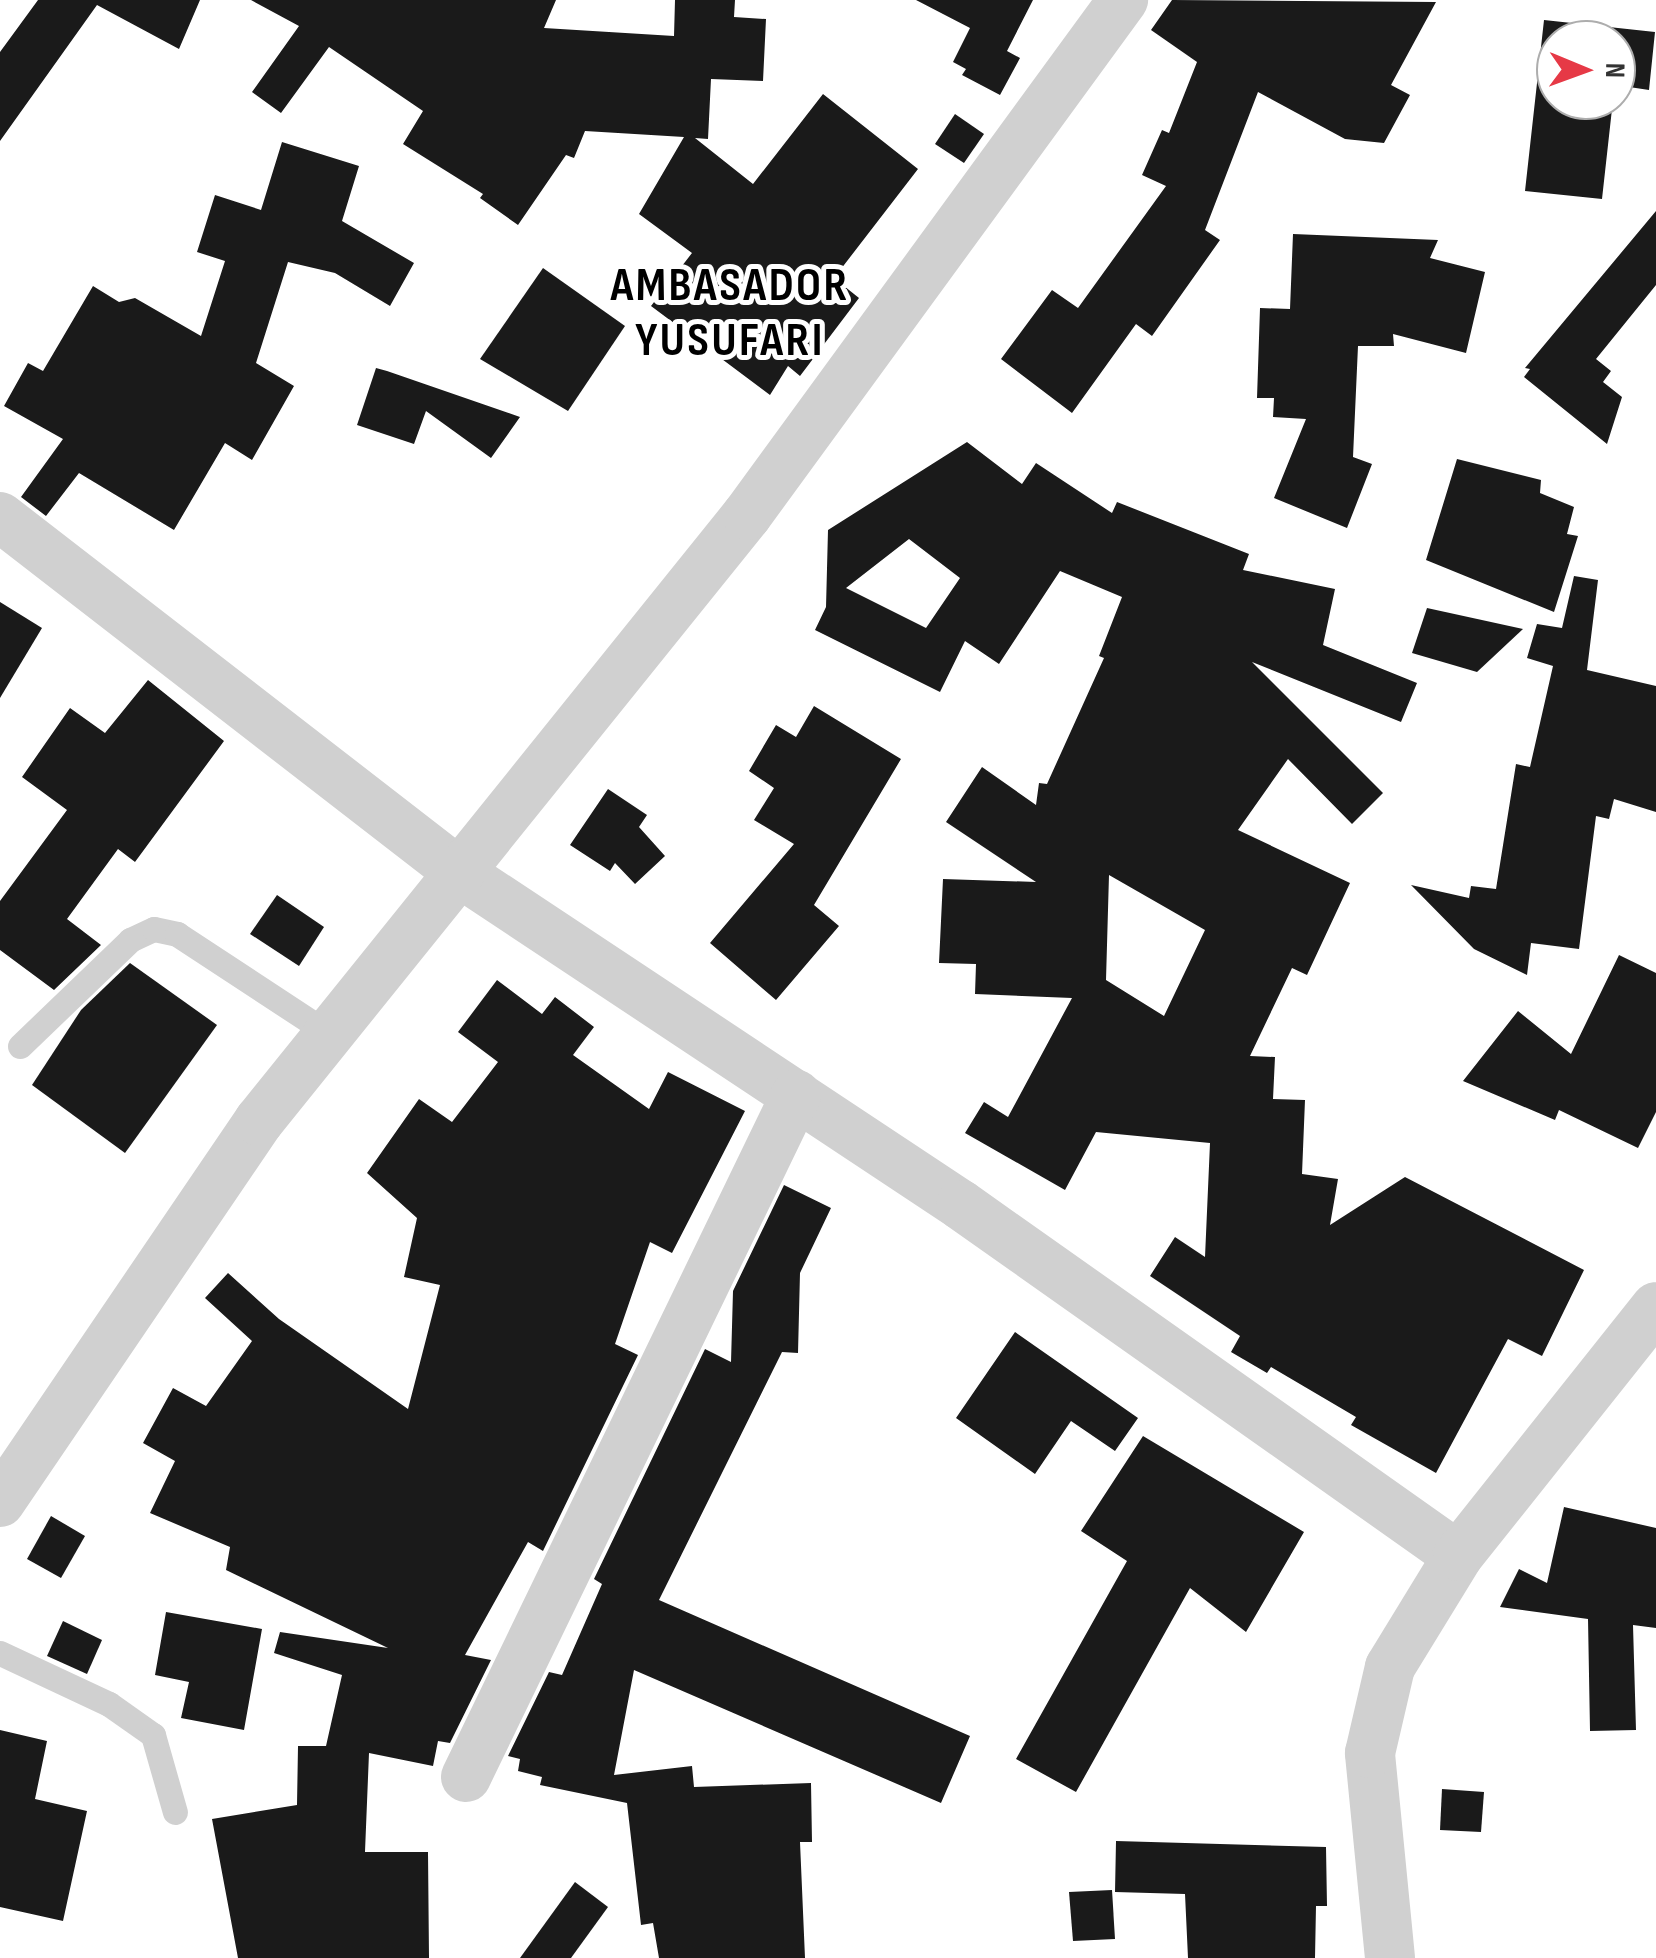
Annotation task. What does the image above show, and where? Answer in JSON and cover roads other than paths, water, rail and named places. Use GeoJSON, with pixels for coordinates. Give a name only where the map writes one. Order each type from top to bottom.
{"type":"FeatureCollection","features":[{"type":"Feature","properties":{"kind":"street"},"geometry":{"type":"LineString","coordinates":[[0,1502],[260,1121],[746,515],[1123,0]]}},
{"type":"Feature","properties":{"kind":"street"},"geometry":{"type":"LineString","coordinates":[[0,518],[460,873],[796,1095],[1458,1556]]}},
{"type":"Feature","properties":{"kind":"street"},"geometry":{"type":"LineString","coordinates":[[466,1777],[796,1095]]}},
{"type":"Feature","properties":{"kind":"street"},"geometry":{"type":"LineString","coordinates":[[1390,1958],[1370,1753],[1390,1667],[1458,1556],[1656,1307]]}},
{"type":"Feature","properties":{"kind":"lane"},"geometry":{"type":"LineString","coordinates":[[20,1046],[130,940],[154,929],[177,934],[329,1034]]}},
{"type":"Feature","properties":{"kind":"lane"},"geometry":{"type":"LineString","coordinates":[[0,1652],[109,1704],[152,1735],[176,1812]]}},
{"type":"Feature","properties":{"kind":"district","name":"AMBASADOR YUSUFARI"},"geometry":{"type":"Point","coordinates":[730,312]}}]}
